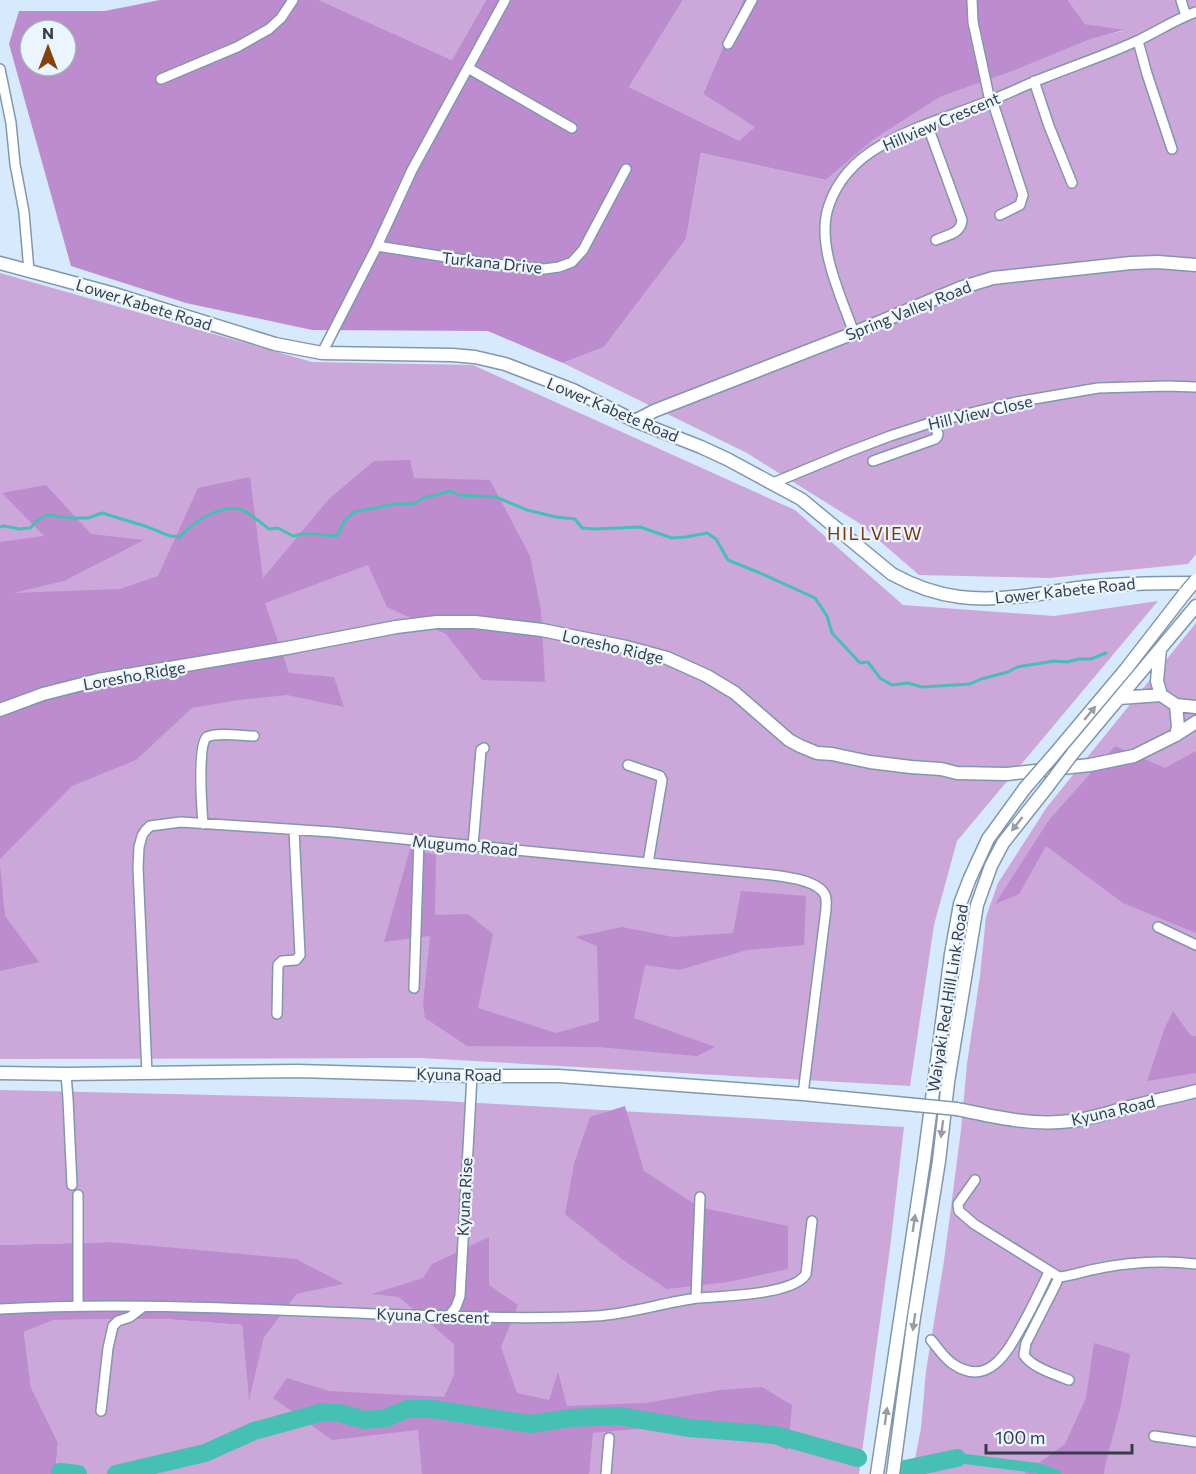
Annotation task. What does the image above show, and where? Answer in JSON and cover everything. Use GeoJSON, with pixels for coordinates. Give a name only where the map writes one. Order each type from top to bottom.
{"type":"FeatureCollection","features":[{"type":"Feature","properties":{"kind":"main road","name":"Spring Valley Road"},"geometry":{"type":"LineString","coordinates":[[636,421],[664,406],[854,333],[960,288],[993,278],[1131,263],[1158,262],[1196,265]]}},
{"type":"Feature","properties":{"kind":"main road","name":"Lower Kabete Road"},"geometry":{"type":"LineString","coordinates":[[0,263],[111,293],[275,344],[322,352],[458,355],[491,360],[573,390],[636,421],[738,464],[801,499],[892,574],[937,593],[961,598],[1002,598],[1107,584],[1196,581]]}},
{"type":"Feature","properties":{"kind":"main road","name":"Waiyaki Red Hill Link Road"},"geometry":{"type":"LineString","coordinates":[[877,1474],[960,904],[988,839],[1025,788],[1126,669],[1196,581]]}},
{"type":"Feature","properties":{"kind":"main road","name":"Waiyaki Red Hill Link Road"},"geometry":{"type":"LineString","coordinates":[[893,1474],[950,1072],[977,905],[990,866],[1003,843],[1073,753],[1196,606]]}},
{"type":"Feature","properties":{"kind":"main road","name":"Loresho Ridge"},"geometry":{"type":"LineString","coordinates":[[0,710],[43,694],[98,680],[396,627],[437,622],[475,622],[542,630],[667,658],[699,672],[735,693],[789,740],[817,753],[870,762],[941,769],[957,773],[1007,774],[1090,765],[1134,756],[1196,722]]}},
{"type":"Feature","properties":{"kind":"main road"},"geometry":{"type":"LineString","coordinates":[[1160,649],[1157,681],[1161,695]]}},
{"type":"Feature","properties":{"kind":"main road"},"geometry":{"type":"LineString","coordinates":[[1119,698],[1161,695],[1176,705],[1196,707]]}},
{"type":"Feature","properties":{"kind":"main road"},"geometry":{"type":"LineString","coordinates":[[1176,705],[1178,727],[1176,735]]}},
{"type":"Feature","properties":{"kind":"main road","name":"Kyuna Road"},"geometry":{"type":"LineString","coordinates":[[0,1073],[147,1074],[298,1071],[559,1076],[803,1094],[957,1109],[1000,1118],[1029,1121],[1070,1121],[1196,1091]]}},
{"type":"Feature","properties":{"kind":"street"},"geometry":{"type":"LineString","coordinates":[[161,79],[237,47],[270,29],[293,0]]}},
{"type":"Feature","properties":{"kind":"street"},"geometry":{"type":"LineString","coordinates":[[322,352],[377,246],[412,170],[505,0]]}},
{"type":"Feature","properties":{"kind":"street"},"geometry":{"type":"LineString","coordinates":[[728,44],[752,0]]}},
{"type":"Feature","properties":{"kind":"street"},"geometry":{"type":"LineString","coordinates":[[972,0],[973,22],[991,100],[1023,195],[1020,204],[1000,215]]}},
{"type":"Feature","properties":{"kind":"street"},"geometry":{"type":"LineString","coordinates":[[1181,0],[1186,16]]}},
{"type":"Feature","properties":{"kind":"street","name":"Hillview Crescent"},"geometry":{"type":"LineString","coordinates":[[854,333],[831,268],[825,228],[828,208],[836,187],[847,172],[882,145],[927,124],[1138,41],[1196,12]]}},
{"type":"Feature","properties":{"kind":"street"},"geometry":{"type":"LineString","coordinates":[[1138,41],[1172,149]]}},
{"type":"Feature","properties":{"kind":"street"},"geometry":{"type":"LineString","coordinates":[[468,68],[572,128]]}},
{"type":"Feature","properties":{"kind":"street"},"geometry":{"type":"LineString","coordinates":[[0,69],[11,123],[15,164],[24,212],[29,271]]}},
{"type":"Feature","properties":{"kind":"street"},"geometry":{"type":"LineString","coordinates":[[1034,81],[1072,183]]}},
{"type":"Feature","properties":{"kind":"street"},"geometry":{"type":"LineString","coordinates":[[927,124],[962,220],[959,230],[936,240]]}},
{"type":"Feature","properties":{"kind":"street","name":"Turkana Drive"},"geometry":{"type":"LineString","coordinates":[[377,246],[484,263],[544,269],[559,267],[572,262],[583,250],[626,169]]}},
{"type":"Feature","properties":{"kind":"street","name":"Hill View Close"},"geometry":{"type":"LineString","coordinates":[[773,483],[848,452],[933,422],[1016,402],[1098,388],[1196,387]]}},
{"type":"Feature","properties":{"kind":"street"},"geometry":{"type":"LineString","coordinates":[[873,461],[935,439],[938,434],[933,422]]}},
{"type":"Feature","properties":{"kind":"street"},"geometry":{"type":"LineString","coordinates":[[203,824],[201,774],[204,740],[208,736],[218,735],[254,736]]}},
{"type":"Feature","properties":{"kind":"street"},"geometry":{"type":"LineString","coordinates":[[473,846],[480,750],[484,748]]}},
{"type":"Feature","properties":{"kind":"street"},"geometry":{"type":"LineString","coordinates":[[628,765],[660,776],[662,780],[648,863]]}},
{"type":"Feature","properties":{"kind":"street","name":"Mugumo Road"},"geometry":{"type":"LineString","coordinates":[[147,1074],[139,847],[142,836],[150,826],[181,822],[419,841],[772,875],[812,884],[824,894],[826,909],[803,1094]]}},
{"type":"Feature","properties":{"kind":"street"},"geometry":{"type":"LineString","coordinates":[[277,1014],[279,962],[296,960],[300,955],[294,830]]}},
{"type":"Feature","properties":{"kind":"street"},"geometry":{"type":"LineString","coordinates":[[414,988],[419,841]]}},
{"type":"Feature","properties":{"kind":"street"},"geometry":{"type":"LineString","coordinates":[[1158,927],[1196,945]]}},
{"type":"Feature","properties":{"kind":"street"},"geometry":{"type":"LineString","coordinates":[[66,1074],[72,1185]]}},
{"type":"Feature","properties":{"kind":"street","name":"Kyuna Rise"},"geometry":{"type":"LineString","coordinates":[[449,1316],[456,1307],[459,1296],[472,1076]]}},
{"type":"Feature","properties":{"kind":"street"},"geometry":{"type":"LineString","coordinates":[[975,1180],[958,1204],[959,1211],[974,1224],[1054,1275],[1141,1262],[1173,1261],[1196,1264]]}},
{"type":"Feature","properties":{"kind":"street"},"geometry":{"type":"LineString","coordinates":[[78,1195],[78,1305]]}},
{"type":"Feature","properties":{"kind":"street"},"geometry":{"type":"LineString","coordinates":[[696,1298],[700,1197]]}},
{"type":"Feature","properties":{"kind":"street","name":"Kyuna Crescent"},"geometry":{"type":"LineString","coordinates":[[0,1309],[78,1305],[240,1308],[449,1316],[551,1317],[622,1314],[696,1298],[769,1291],[799,1283],[806,1274],[812,1221]]}},
{"type":"Feature","properties":{"kind":"street"},"geometry":{"type":"LineString","coordinates":[[931,1340],[952,1364],[965,1370],[979,1372],[995,1364],[1009,1350],[1054,1275]]}},
{"type":"Feature","properties":{"kind":"street"},"geometry":{"type":"LineString","coordinates":[[1054,1275],[1056,1286],[1026,1342],[1024,1355],[1033,1364],[1069,1380]]}},
{"type":"Feature","properties":{"kind":"street"},"geometry":{"type":"LineString","coordinates":[[101,1411],[108,1348],[113,1326],[143,1307]]}},
{"type":"Feature","properties":{"kind":"street"},"geometry":{"type":"LineString","coordinates":[[1154,1436],[1196,1442]]}},
{"type":"Feature","properties":{"kind":"street"},"geometry":{"type":"LineString","coordinates":[[606,1474],[609,1438]]}},
{"type":"Feature","properties":{"kind":"shaded area"},"geometry":{"type":"Polygon","coordinates":[[[160,0],[319,0],[452,60],[486,0],[683,0],[629,87],[739,141],[755,127],[703,94],[743,0],[1068,0],[1085,24],[1124,30],[1090,39],[1013,71],[940,97],[873,140],[826,180],[701,153],[686,239],[604,347],[563,363],[488,331],[312,330],[186,303],[71,266],[18,78],[78,78],[78,18],[18,18],[18,76],[9,44],[19,11],[105,11],[160,0]]]}},
{"type":"Feature","properties":{"kind":"shaded area"},"geometry":{"type":"Polygon","coordinates":[[[319,0],[486,0],[452,60],[319,0]]]}},
{"type":"Feature","properties":{"kind":"shaded area"},"geometry":{"type":"Polygon","coordinates":[[[683,0],[743,0],[703,94],[756,127],[739,142],[629,87],[683,0]]]}},
{"type":"Feature","properties":{"kind":"shaded area"},"geometry":{"type":"Polygon","coordinates":[[[1068,0],[1196,0],[1196,554],[1188,564],[1049,578],[919,575],[859,523],[747,453],[563,363],[604,347],[686,239],[701,153],[826,180],[873,140],[940,97],[1013,71],[1090,38],[1123,31],[1085,24],[1068,0]]]}},
{"type":"Feature","properties":{"kind":"shaded area"},"geometry":{"type":"Polygon","coordinates":[[[0,273],[312,362],[473,365],[795,510],[903,605],[1054,616],[1158,601],[957,841],[934,925],[910,1086],[421,1058],[0,1059],[0,273]]]}},
{"type":"Feature","properties":{"kind":"shaded area"},"geometry":{"type":"Polygon","coordinates":[[[410,460],[414,478],[490,480],[530,556],[541,610],[545,682],[482,680],[446,634],[387,607],[368,565],[265,603],[289,673],[334,677],[344,707],[287,695],[192,708],[136,760],[72,786],[0,859],[0,542],[44,536],[2,493],[46,485],[91,534],[144,540],[64,581],[13,593],[120,589],[158,576],[198,488],[250,477],[263,578],[329,499],[374,461],[410,460]]]}},
{"type":"Feature","properties":{"kind":"shaded area"},"geometry":{"type":"Polygon","coordinates":[[[1196,623],[1196,1474],[912,1474],[921,1428],[926,1371],[944,1261],[986,917],[998,883],[1047,807],[1196,623]]]}},
{"type":"Feature","properties":{"kind":"shaded area"},"geometry":{"type":"Polygon","coordinates":[[[1115,746],[1165,768],[1196,751],[1196,933],[1123,903],[1046,846],[1019,894],[995,904],[1049,820],[1115,746]]]}},
{"type":"Feature","properties":{"kind":"shaded area"},"geometry":{"type":"Polygon","coordinates":[[[410,849],[436,855],[435,915],[468,914],[493,934],[478,1008],[556,1033],[599,1021],[597,946],[575,937],[622,927],[673,937],[733,933],[741,891],[806,896],[804,945],[747,950],[679,970],[645,965],[634,1018],[715,1047],[697,1056],[598,1047],[467,1046],[425,1018],[423,1003],[430,936],[384,942],[410,849]]]}},
{"type":"Feature","properties":{"kind":"shaded area"},"geometry":{"type":"Polygon","coordinates":[[[0,865],[5,916],[39,962],[0,971],[0,865]]]}},
{"type":"Feature","properties":{"kind":"shaded area"},"geometry":{"type":"Polygon","coordinates":[[[1173,1011],[1191,1036],[1196,1036],[1196,1073],[1147,1081],[1164,1030],[1173,1011]]]}},
{"type":"Feature","properties":{"kind":"shaded area"},"geometry":{"type":"Polygon","coordinates":[[[0,1090],[425,1100],[904,1127],[859,1474],[55,1474],[58,1443],[31,1387],[24,1332],[52,1320],[164,1319],[242,1325],[249,1397],[264,1338],[297,1294],[343,1284],[109,1242],[0,1245],[0,1090]]]}},
{"type":"Feature","properties":{"kind":"shaded area"},"geometry":{"type":"Polygon","coordinates":[[[625,1106],[644,1171],[699,1207],[788,1226],[788,1269],[728,1282],[667,1289],[623,1260],[565,1214],[574,1164],[590,1117],[625,1106]]]}},
{"type":"Feature","properties":{"kind":"shaded area"},"geometry":{"type":"Polygon","coordinates":[[[489,1237],[489,1285],[518,1305],[501,1347],[517,1393],[549,1400],[558,1372],[567,1406],[646,1403],[720,1390],[762,1387],[792,1405],[788,1450],[719,1421],[593,1433],[589,1474],[422,1474],[418,1430],[332,1440],[273,1398],[287,1378],[329,1391],[444,1397],[454,1375],[454,1344],[399,1297],[372,1294],[423,1278],[432,1264],[489,1237]]]}},
{"type":"Feature","properties":{"kind":"shaded area"},"geometry":{"type":"Polygon","coordinates":[[[109,1242],[296,1259],[344,1284],[297,1294],[264,1338],[249,1400],[242,1325],[164,1319],[53,1320],[24,1332],[31,1387],[58,1443],[55,1474],[0,1474],[0,1245],[109,1242]]]}},
{"type":"Feature","properties":{"kind":"shaded area"},"geometry":{"type":"Polygon","coordinates":[[[1094,1343],[1130,1354],[1121,1405],[1104,1474],[1024,1474],[1065,1444],[1086,1398],[1094,1343]]]}},
{"type":"Feature","properties":{"kind":"waterway"},"geometry":{"type":"LineString","coordinates":[[0,527],[30,528],[39,519],[48,515],[88,518],[102,513],[170,536],[180,537],[192,525],[208,515],[234,509],[248,513],[269,529],[278,528],[293,536],[302,534],[337,536],[345,520],[354,512],[395,504],[413,504],[424,498],[450,491],[459,495],[496,497],[527,510],[575,519],[582,528],[640,527],[672,538],[707,533],[716,539],[728,560],[815,598],[827,616],[832,633],[860,663],[868,662],[880,678],[892,685],[908,683],[922,687],[970,684],[1017,667],[1054,661],[1091,659],[1106,653]]}},
{"type":"Feature","properties":{"kind":"waterway"},"geometry":{"type":"LineString","coordinates":[[116,1474],[205,1453],[254,1431],[323,1412],[339,1413],[365,1420],[386,1418],[407,1409],[432,1409],[530,1424],[571,1418],[618,1416],[690,1428],[775,1435],[858,1458]]}},
{"type":"Feature","properties":{"kind":"waterway"},"geometry":{"type":"LineString","coordinates":[[957,1458],[1037,1468],[1056,1474]]}},
{"type":"Feature","properties":{"kind":"waterway"},"geometry":{"type":"LineString","coordinates":[[905,1469],[957,1458]]}},
{"type":"Feature","properties":{"kind":"waterway"},"geometry":{"type":"LineString","coordinates":[[60,1472],[78,1474]]}},
{"type":"Feature","properties":{"kind":"district","name":"HILLVIEW"},"geometry":{"type":"Point","coordinates":[875,533]}}]}
